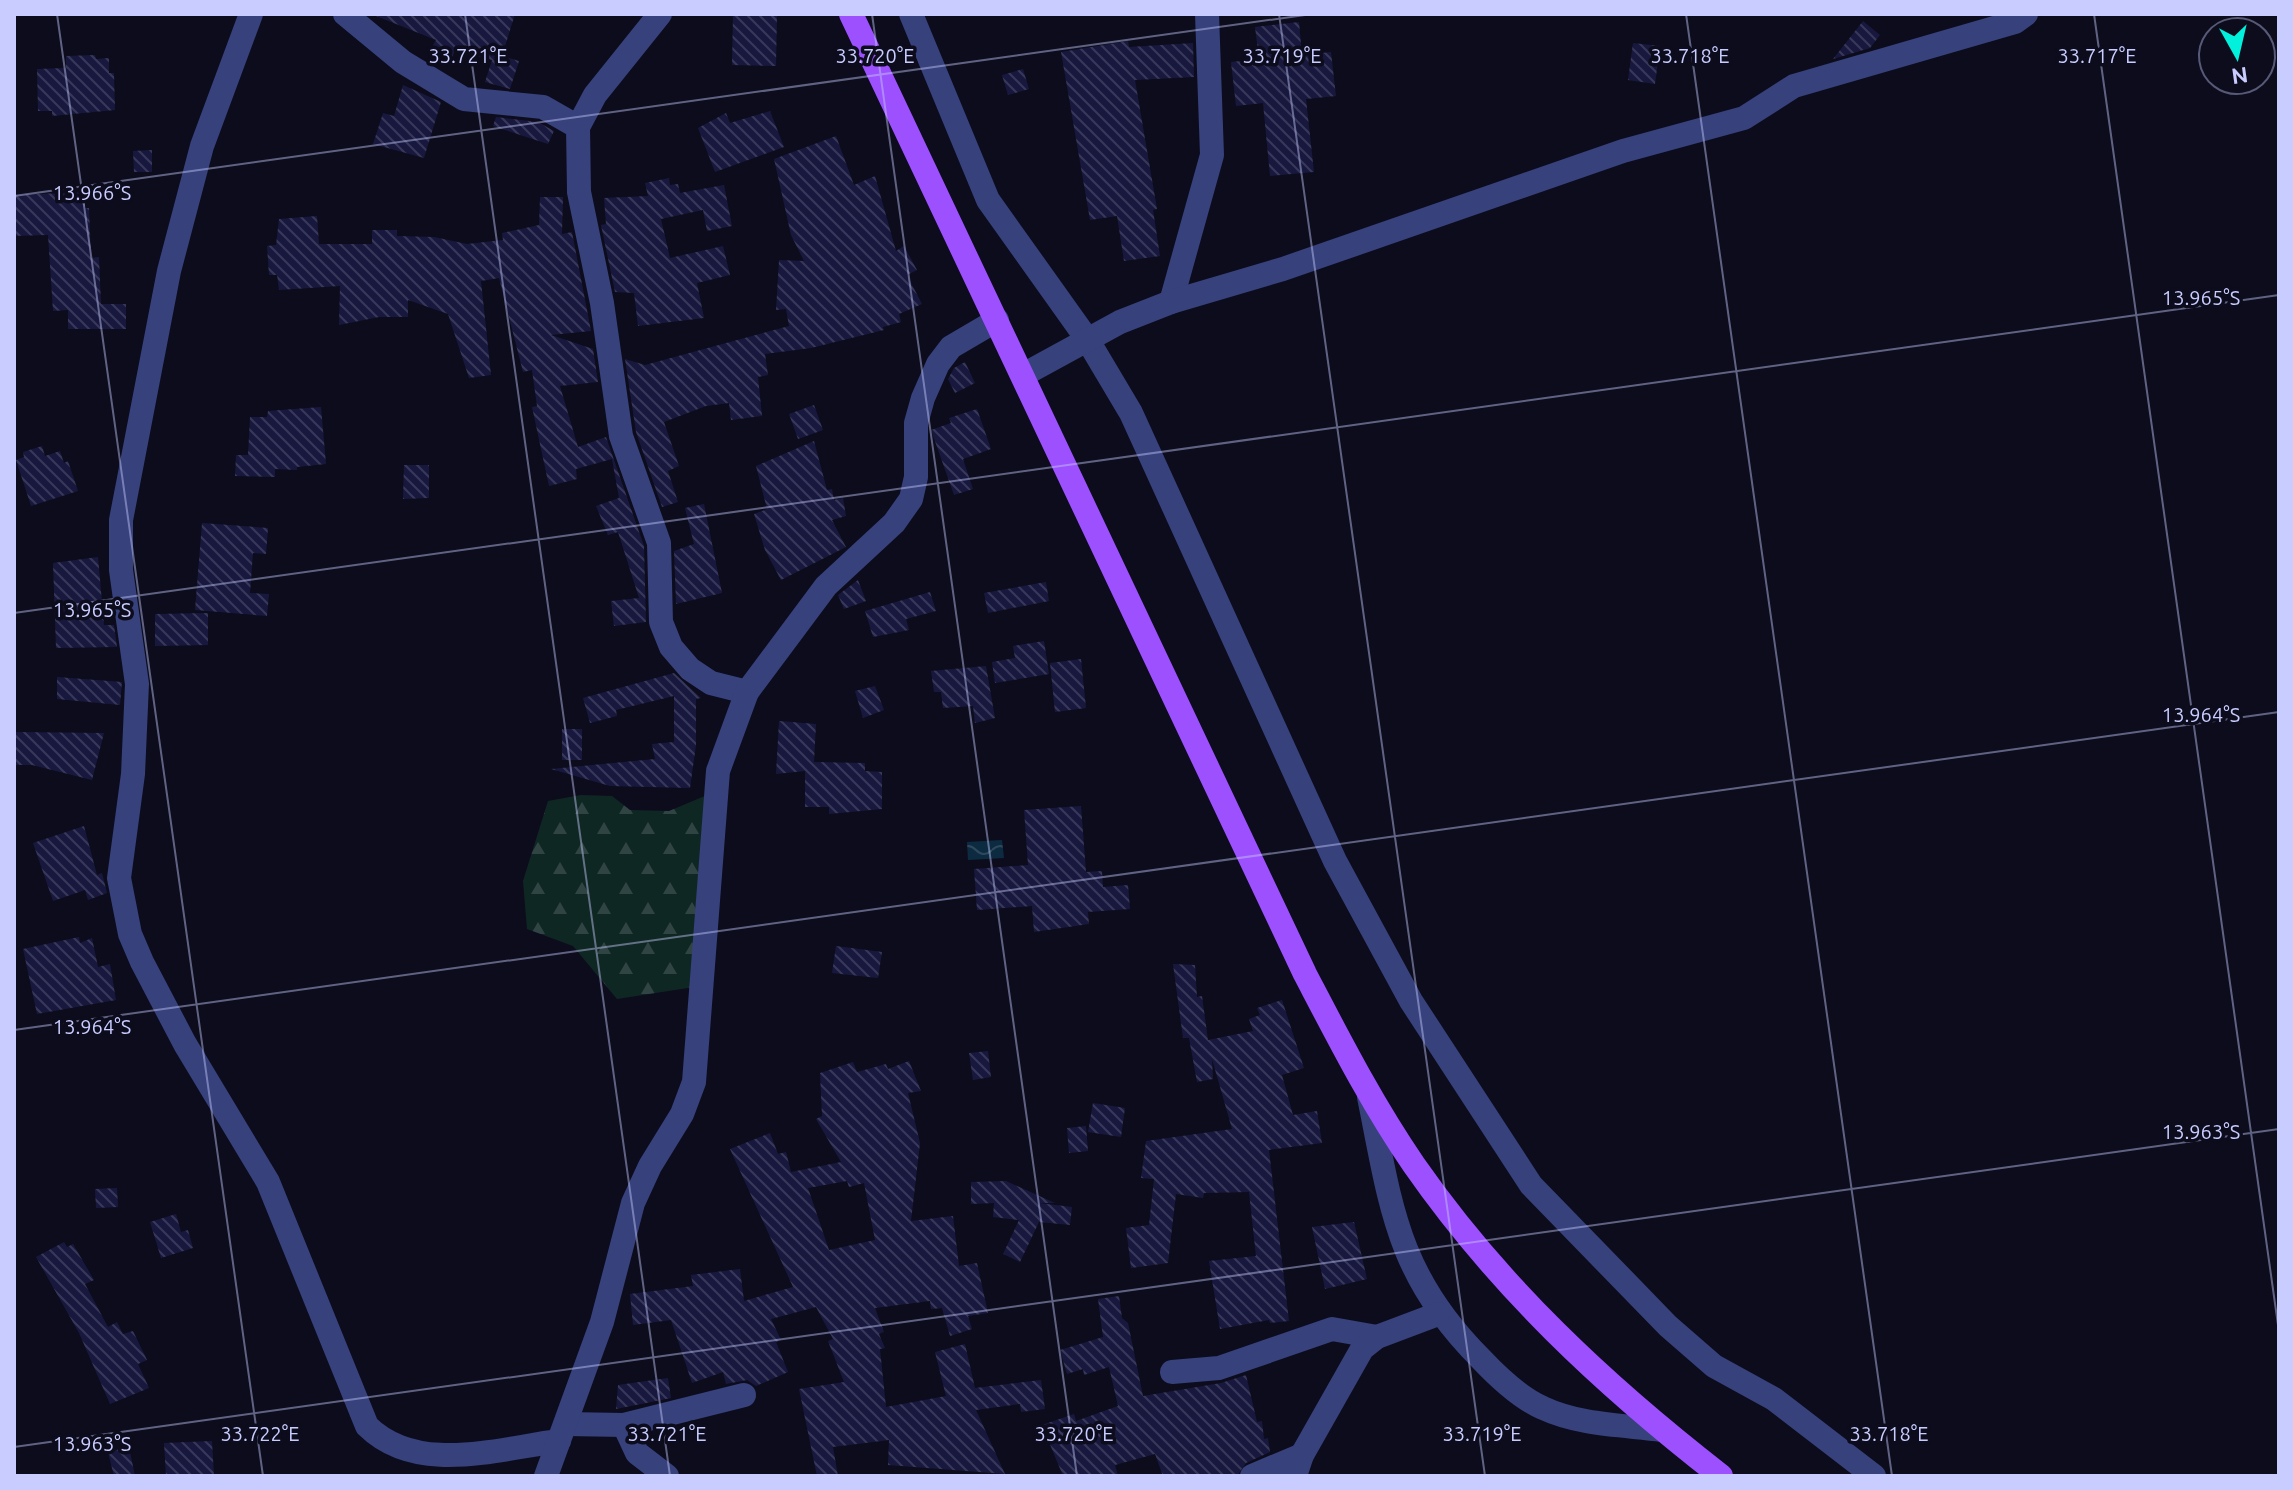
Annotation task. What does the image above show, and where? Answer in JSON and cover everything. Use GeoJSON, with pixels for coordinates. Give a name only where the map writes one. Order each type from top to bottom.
{"type":"FeatureCollection","features":[{"type":"Feature","properties":{"kind":"main road"},"geometry":{"type":"LineString","coordinates":[[851,14],[1305,974],[1369,1094],[1456,1222],[1514,1292],[1573,1353],[1721,1476]]}},
{"type":"Feature","properties":{"kind":"street"},"geometry":{"type":"LineString","coordinates":[[251,14],[202,146],[169,271],[121,520],[121,570],[137,684],[133,774],[119,878],[130,934],[172,1020],[268,1182],[367,1426],[390,1446],[434,1455],[562,1432],[624,1425],[744,1395]]}},
{"type":"Feature","properties":{"kind":"street"},"geometry":{"type":"LineString","coordinates":[[345,14],[403,62],[464,99],[543,107],[578,127]]}},
{"type":"Feature","properties":{"kind":"street"},"geometry":{"type":"LineString","coordinates":[[660,14],[595,95],[578,127],[579,192],[602,303],[621,436],[659,543],[661,622],[671,647],[690,669],[711,683],[747,692]]}},
{"type":"Feature","properties":{"kind":"street"},"geometry":{"type":"LineString","coordinates":[[911,14],[988,200],[1087,339],[1131,413],[1335,861],[1411,1001],[1531,1185],[1668,1326],[1714,1366],[1774,1399],[1874,1476]]}},
{"type":"Feature","properties":{"kind":"street"},"geometry":{"type":"LineString","coordinates":[[1171,302],[1212,155],[1207,14]]}},
{"type":"Feature","properties":{"kind":"street"},"geometry":{"type":"LineString","coordinates":[[1023,375],[1087,339],[1171,302],[1283,269],[1623,151],[1744,118],[1794,86],[2015,22],[2026,14]]}},
{"type":"Feature","properties":{"kind":"street"},"geometry":{"type":"LineString","coordinates":[[546,1476],[602,1322],[619,1246],[633,1203],[650,1166],[685,1107],[694,1082],[718,771],[730,730],[747,692],[826,586],[894,523],[911,499],[916,477],[916,423],[938,364],[951,347],[997,320]]}},
{"type":"Feature","properties":{"kind":"street"},"geometry":{"type":"LineString","coordinates":[[1369,1094],[1402,1246],[1438,1314],[1497,1376],[1542,1408],[1577,1420],[1662,1430]]}},
{"type":"Feature","properties":{"kind":"street"},"geometry":{"type":"LineString","coordinates":[[1252,1476],[1298,1466],[1362,1349],[1377,1337],[1438,1314]]}},
{"type":"Feature","properties":{"kind":"street"},"geometry":{"type":"LineString","coordinates":[[1172,1372],[1219,1368],[1332,1329],[1377,1337]]}},
{"type":"Feature","properties":{"kind":"street"},"geometry":{"type":"LineString","coordinates":[[624,1425],[637,1453],[667,1476]]}},
{"type":"Feature","properties":{"kind":"green space"},"geometry":{"type":"Polygon","coordinates":[[[712,793],[694,987],[617,999],[573,946],[527,929],[523,881],[548,801],[581,795],[612,796],[630,810],[669,811],[712,793]]]}},
{"type":"Feature","properties":{"kind":"water"},"geometry":{"type":"Polygon","coordinates":[[[1002,840],[1004,858],[968,860],[967,842],[1002,840]]]}},
{"type":"Feature","properties":{"kind":"building"},"geometry":{"type":"Polygon","coordinates":[[[371,14],[515,14],[502,56],[519,61],[510,89],[485,82],[492,60],[455,51],[452,57],[432,47],[436,40],[371,14]]]}},
{"type":"Feature","properties":{"kind":"building"},"geometry":{"type":"Polygon","coordinates":[[[733,14],[777,14],[776,66],[732,65],[733,14]]]}},
{"type":"Feature","properties":{"kind":"building"},"geometry":{"type":"Polygon","coordinates":[[[1863,21],[1880,35],[1870,48],[1833,59],[1863,21]]]}},
{"type":"Feature","properties":{"kind":"building"},"geometry":{"type":"Polygon","coordinates":[[[1299,22],[1302,55],[1331,52],[1336,96],[1306,99],[1314,172],[1270,176],[1263,103],[1236,106],[1231,62],[1259,59],[1255,27],[1299,22]]]}},
{"type":"Feature","properties":{"kind":"building"},"geometry":{"type":"Polygon","coordinates":[[[1128,41],[1129,47],[1193,43],[1194,77],[1135,80],[1157,209],[1153,210],[1160,256],[1124,261],[1117,216],[1090,220],[1061,52],[1128,41]]]}},
{"type":"Feature","properties":{"kind":"building"},"geometry":{"type":"Polygon","coordinates":[[[1633,43],[1660,46],[1655,84],[1628,80],[1633,43]]]}},
{"type":"Feature","properties":{"kind":"building"},"geometry":{"type":"Polygon","coordinates":[[[95,55],[96,59],[109,58],[109,73],[114,73],[115,110],[52,116],[52,111],[38,111],[37,69],[66,68],[66,56],[95,55]]]}},
{"type":"Feature","properties":{"kind":"building"},"geometry":{"type":"Polygon","coordinates":[[[1023,69],[1029,89],[1008,95],[1002,75],[1023,69]]]}},
{"type":"Feature","properties":{"kind":"building"},"geometry":{"type":"Polygon","coordinates":[[[403,85],[441,102],[424,158],[373,144],[383,113],[394,116],[403,85]]]}},
{"type":"Feature","properties":{"kind":"building"},"geometry":{"type":"Polygon","coordinates":[[[770,111],[784,147],[715,172],[698,128],[726,113],[730,123],[770,111]]]}},
{"type":"Feature","properties":{"kind":"building"},"geometry":{"type":"Polygon","coordinates":[[[496,117],[538,122],[554,131],[548,144],[493,126],[496,117]]]}},
{"type":"Feature","properties":{"kind":"building"},"geometry":{"type":"Polygon","coordinates":[[[836,136],[854,185],[875,176],[896,251],[904,246],[917,270],[907,275],[922,304],[899,314],[901,322],[883,327],[884,330],[811,348],[765,354],[768,375],[758,377],[762,416],[731,420],[729,403],[706,406],[664,422],[679,466],[668,471],[678,502],[662,507],[636,432],[625,359],[645,365],[789,326],[786,309],[776,310],[779,260],[804,261],[791,235],[774,159],[836,136]]]}},
{"type":"Feature","properties":{"kind":"building"},"geometry":{"type":"Polygon","coordinates":[[[152,150],[152,172],[134,172],[133,151],[152,150]]]}},
{"type":"Feature","properties":{"kind":"building"},"geometry":{"type":"Polygon","coordinates":[[[669,178],[670,185],[678,184],[680,193],[724,185],[732,226],[707,231],[703,210],[661,219],[670,258],[723,246],[730,275],[697,283],[704,318],[638,326],[634,293],[615,292],[601,225],[606,224],[604,198],[648,196],[645,183],[669,178]]]}},
{"type":"Feature","properties":{"kind":"building"},"geometry":{"type":"Polygon","coordinates":[[[85,192],[85,208],[89,208],[91,258],[99,257],[101,304],[126,304],[126,329],[68,329],[68,310],[53,311],[48,235],[14,236],[14,195],[85,192]]]}},
{"type":"Feature","properties":{"kind":"building"},"geometry":{"type":"Polygon","coordinates":[[[540,197],[563,197],[562,234],[572,232],[591,331],[551,335],[593,349],[598,382],[560,386],[578,447],[606,437],[644,546],[646,622],[614,626],[611,601],[639,598],[618,532],[608,535],[596,506],[619,498],[612,459],[576,469],[577,479],[549,486],[532,407],[537,406],[532,370],[523,372],[499,278],[481,281],[491,375],[469,378],[448,314],[408,300],[408,317],[379,317],[339,325],[340,286],[279,290],[277,275],[269,275],[267,246],[276,245],[279,219],[317,216],[319,244],[372,244],[372,230],[397,230],[397,236],[434,237],[467,244],[503,240],[502,233],[539,225],[540,197]]]}},
{"type":"Feature","properties":{"kind":"building"},"geometry":{"type":"Polygon","coordinates":[[[965,362],[975,383],[955,393],[948,379],[954,368],[965,362]]]}},
{"type":"Feature","properties":{"kind":"building"},"geometry":{"type":"Polygon","coordinates":[[[814,405],[823,430],[798,439],[789,414],[814,405]]]}},
{"type":"Feature","properties":{"kind":"building"},"geometry":{"type":"Polygon","coordinates":[[[321,407],[326,464],[297,467],[297,470],[275,469],[275,477],[235,476],[236,455],[248,455],[250,417],[267,417],[268,411],[321,407]]]}},
{"type":"Feature","properties":{"kind":"building"},"geometry":{"type":"Polygon","coordinates":[[[977,409],[991,449],[963,459],[973,489],[954,495],[931,430],[951,423],[949,418],[977,409]]]}},
{"type":"Feature","properties":{"kind":"building"},"geometry":{"type":"Polygon","coordinates":[[[814,441],[827,490],[832,489],[834,500],[843,498],[846,516],[832,520],[846,547],[781,580],[765,550],[754,514],[767,509],[756,466],[814,441]]]}},
{"type":"Feature","properties":{"kind":"building"},"geometry":{"type":"Polygon","coordinates":[[[42,446],[45,456],[60,451],[64,463],[68,461],[78,491],[31,506],[16,460],[24,457],[23,452],[42,446]]]}},
{"type":"Feature","properties":{"kind":"building"},"geometry":{"type":"Polygon","coordinates":[[[404,465],[429,465],[429,498],[403,499],[404,465]]]}},
{"type":"Feature","properties":{"kind":"building"},"geometry":{"type":"Polygon","coordinates":[[[704,504],[722,593],[676,604],[674,551],[694,544],[685,508],[704,504]]]}},
{"type":"Feature","properties":{"kind":"building"},"geometry":{"type":"Polygon","coordinates":[[[202,523],[268,528],[266,554],[253,553],[250,593],[269,594],[267,616],[195,610],[202,523]]]}},
{"type":"Feature","properties":{"kind":"building"},"geometry":{"type":"Polygon","coordinates":[[[98,557],[104,625],[114,625],[117,647],[56,648],[53,563],[98,557]]]}},
{"type":"Feature","properties":{"kind":"building"},"geometry":{"type":"Polygon","coordinates":[[[858,580],[866,601],[844,609],[838,595],[858,580]]]}},
{"type":"Feature","properties":{"kind":"building"},"geometry":{"type":"Polygon","coordinates":[[[1046,582],[1049,601],[988,613],[984,593],[1046,582]]]}},
{"type":"Feature","properties":{"kind":"building"},"geometry":{"type":"Polygon","coordinates":[[[930,592],[936,611],[906,619],[909,630],[873,637],[865,611],[930,592]]]}},
{"type":"Feature","properties":{"kind":"building"},"geometry":{"type":"Polygon","coordinates":[[[208,613],[208,645],[155,646],[155,614],[208,613]]]}},
{"type":"Feature","properties":{"kind":"building"},"geometry":{"type":"Polygon","coordinates":[[[1044,641],[1049,674],[995,683],[992,662],[1015,658],[1013,646],[1044,641]]]}},
{"type":"Feature","properties":{"kind":"building"},"geometry":{"type":"Polygon","coordinates":[[[1081,659],[1086,708],[1055,712],[1050,663],[1081,659]]]}},
{"type":"Feature","properties":{"kind":"building"},"geometry":{"type":"Polygon","coordinates":[[[986,666],[995,718],[975,723],[973,706],[943,708],[941,692],[934,692],[931,671],[986,666]]]}},
{"type":"Feature","properties":{"kind":"building"},"geometry":{"type":"Polygon","coordinates":[[[674,673],[701,698],[696,699],[696,745],[690,788],[610,786],[551,769],[655,759],[652,744],[674,742],[674,696],[616,710],[617,716],[590,723],[583,698],[674,673]]]}},
{"type":"Feature","properties":{"kind":"building"},"geometry":{"type":"Polygon","coordinates":[[[57,677],[122,682],[120,705],[57,699],[57,677]]]}},
{"type":"Feature","properties":{"kind":"building"},"geometry":{"type":"Polygon","coordinates":[[[875,686],[884,710],[863,718],[855,691],[875,686]]]}},
{"type":"Feature","properties":{"kind":"building"},"geometry":{"type":"Polygon","coordinates":[[[779,721],[816,724],[814,762],[865,763],[865,771],[882,772],[882,809],[829,814],[829,807],[805,807],[805,771],[776,774],[779,721]]]}},
{"type":"Feature","properties":{"kind":"building"},"geometry":{"type":"Polygon","coordinates":[[[562,729],[582,729],[582,760],[562,760],[562,729]]]}},
{"type":"Feature","properties":{"kind":"building"},"geometry":{"type":"Polygon","coordinates":[[[14,732],[104,733],[92,780],[32,765],[14,765],[14,732]]]}},
{"type":"Feature","properties":{"kind":"building"},"geometry":{"type":"Polygon","coordinates":[[[1081,806],[1086,872],[1102,871],[1103,887],[1128,885],[1130,909],[1088,912],[1089,924],[1034,932],[1032,906],[977,910],[974,869],[1028,865],[1024,810],[1081,806]]]}},
{"type":"Feature","properties":{"kind":"building"},"geometry":{"type":"Polygon","coordinates":[[[84,826],[97,875],[102,873],[107,893],[88,900],[85,890],[53,901],[33,843],[84,826]]]}},
{"type":"Feature","properties":{"kind":"building"},"geometry":{"type":"Polygon","coordinates":[[[79,937],[80,943],[92,938],[98,967],[110,964],[116,1000],[37,1014],[23,949],[79,937]]]}},
{"type":"Feature","properties":{"kind":"building"},"geometry":{"type":"Polygon","coordinates":[[[836,946],[882,952],[878,978],[832,973],[836,946]]]}},
{"type":"Feature","properties":{"kind":"building"},"geometry":{"type":"Polygon","coordinates":[[[1173,964],[1195,965],[1197,997],[1202,996],[1208,1040],[1253,1031],[1249,1019],[1260,1015],[1257,1008],[1282,1000],[1304,1068],[1282,1075],[1293,1115],[1317,1111],[1322,1143],[1269,1150],[1289,1321],[1270,1323],[1269,1320],[1220,1329],[1209,1261],[1256,1256],[1249,1192],[1204,1193],[1203,1198],[1176,1194],[1168,1263],[1131,1268],[1126,1228],[1149,1225],[1154,1179],[1141,1178],[1146,1141],[1232,1129],[1212,1059],[1213,1079],[1197,1082],[1189,1038],[1183,1038],[1173,964]]]}},
{"type":"Feature","properties":{"kind":"building"},"geometry":{"type":"Polygon","coordinates":[[[988,1051],[991,1077],[973,1080],[969,1053],[988,1051]]]}},
{"type":"Feature","properties":{"kind":"building"},"geometry":{"type":"Polygon","coordinates":[[[909,1061],[921,1091],[908,1093],[920,1143],[911,1221],[953,1216],[959,1266],[977,1263],[988,1313],[968,1316],[972,1329],[950,1336],[942,1308],[931,1309],[930,1301],[875,1308],[884,1332],[879,1334],[885,1348],[880,1349],[886,1407],[946,1396],[935,1352],[965,1344],[975,1388],[1041,1380],[1045,1409],[1021,1412],[1020,1404],[976,1410],[1005,1474],[888,1465],[889,1440],[833,1447],[838,1476],[817,1476],[799,1389],[844,1382],[828,1341],[833,1339],[816,1307],[771,1319],[781,1340],[776,1342],[788,1372],[756,1386],[747,1380],[726,1384],[723,1372],[692,1383],[671,1320],[633,1325],[630,1294],[693,1286],[691,1275],[740,1269],[744,1301],[793,1287],[730,1149],[770,1133],[778,1154],[786,1152],[791,1172],[841,1162],[816,1119],[822,1116],[820,1073],[853,1062],[857,1072],[886,1064],[888,1069],[909,1061]],[[847,1181],[808,1188],[829,1250],[875,1240],[864,1183],[849,1187],[847,1181]]]}},
{"type":"Feature","properties":{"kind":"building"},"geometry":{"type":"Polygon","coordinates":[[[1093,1103],[1125,1108],[1121,1137],[1088,1132],[1093,1103]]]}},
{"type":"Feature","properties":{"kind":"building"},"geometry":{"type":"Polygon","coordinates":[[[1086,1126],[1088,1151],[1069,1153],[1067,1128],[1086,1126]]]}},
{"type":"Feature","properties":{"kind":"building"},"geometry":{"type":"Polygon","coordinates":[[[1006,1181],[1055,1203],[1039,1203],[1072,1207],[1070,1225],[1039,1222],[1020,1262],[1003,1254],[1019,1220],[993,1217],[994,1203],[971,1204],[971,1182],[1006,1181]]]}},
{"type":"Feature","properties":{"kind":"building"},"geometry":{"type":"Polygon","coordinates":[[[117,1188],[118,1207],[96,1208],[95,1189],[117,1188]]]}},
{"type":"Feature","properties":{"kind":"building"},"geometry":{"type":"Polygon","coordinates":[[[176,1214],[181,1232],[188,1230],[193,1248],[161,1258],[150,1222],[176,1214]]]}},
{"type":"Feature","properties":{"kind":"building"},"geometry":{"type":"Polygon","coordinates":[[[1354,1222],[1367,1279],[1325,1289],[1312,1227],[1354,1222]]]}},
{"type":"Feature","properties":{"kind":"building"},"geometry":{"type":"Polygon","coordinates":[[[64,1242],[67,1247],[73,1244],[94,1280],[85,1284],[108,1327],[117,1322],[123,1334],[133,1331],[147,1360],[138,1364],[149,1388],[110,1404],[79,1333],[36,1257],[64,1242]]]}},
{"type":"Feature","properties":{"kind":"building"},"geometry":{"type":"Polygon","coordinates":[[[1119,1296],[1122,1318],[1128,1323],[1143,1396],[1221,1383],[1246,1375],[1257,1422],[1262,1421],[1264,1439],[1268,1438],[1270,1452],[1246,1463],[1237,1476],[1163,1476],[1155,1454],[1115,1465],[1118,1476],[1063,1476],[1042,1425],[1074,1414],[1076,1421],[1118,1406],[1109,1367],[1084,1375],[1083,1369],[1067,1374],[1060,1350],[1103,1337],[1098,1299],[1119,1296]]]}},
{"type":"Feature","properties":{"kind":"building"},"geometry":{"type":"Polygon","coordinates":[[[668,1378],[671,1398],[616,1409],[618,1385],[668,1378]]]}},
{"type":"Feature","properties":{"kind":"building"},"geometry":{"type":"Polygon","coordinates":[[[212,1441],[214,1476],[166,1476],[164,1443],[212,1441]]]}},
{"type":"Feature","properties":{"kind":"building"},"geometry":{"type":"Polygon","coordinates":[[[129,1447],[135,1476],[114,1476],[108,1452],[129,1447]]]}}]}
